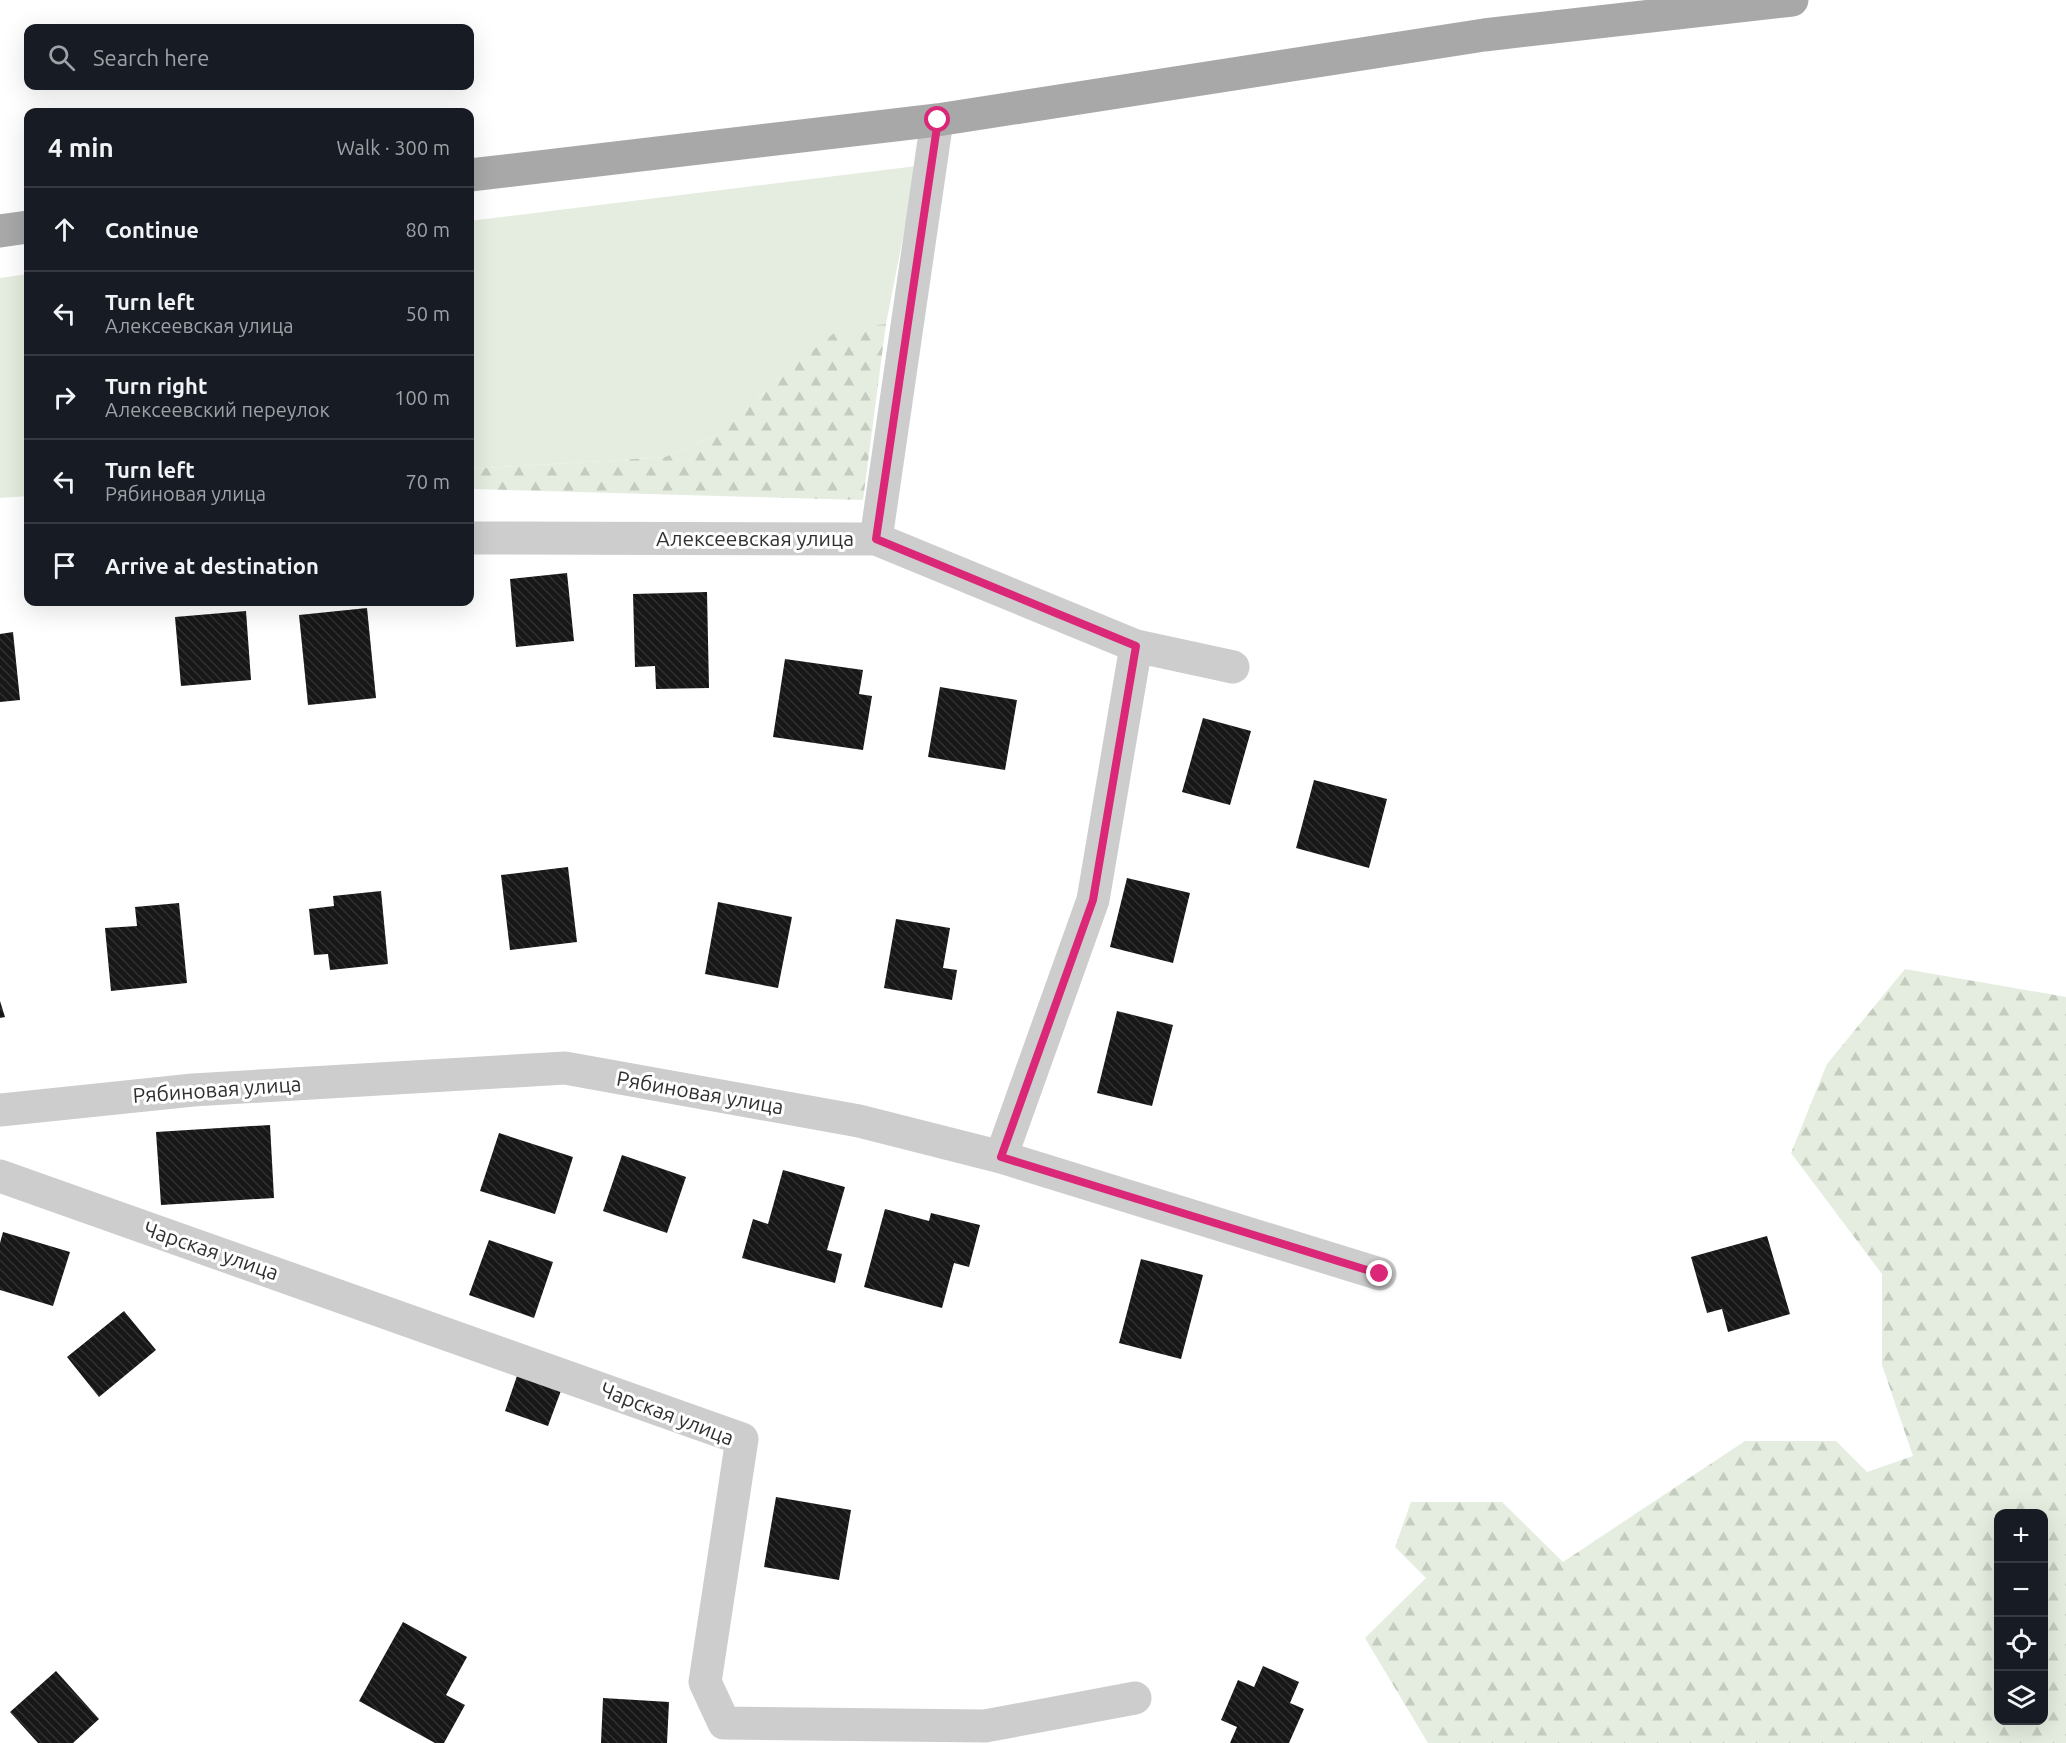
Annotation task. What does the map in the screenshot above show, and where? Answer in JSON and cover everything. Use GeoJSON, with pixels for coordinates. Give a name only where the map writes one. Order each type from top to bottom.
{"type":"FeatureCollection","features":[{"type":"Feature","properties":{"kind":"main road"},"geometry":{"type":"LineString","coordinates":[[474,175],[938,120],[1484,35],[1792,0]]}},
{"type":"Feature","properties":{"kind":"main road"},"geometry":{"type":"LineString","coordinates":[[0,231],[24,228]]}},
{"type":"Feature","properties":{"kind":"street"},"geometry":{"type":"LineString","coordinates":[[876,539],[938,120]]}},
{"type":"Feature","properties":{"kind":"street","name":"Алексеевская улица"},"geometry":{"type":"LineString","coordinates":[[474,538],[876,539],[1136,646],[1233,667]]}},
{"type":"Feature","properties":{"kind":"street"},"geometry":{"type":"LineString","coordinates":[[1001,1157],[1093,900],[1136,646]]}},
{"type":"Feature","properties":{"kind":"street","name":"Рябиновая улица"},"geometry":{"type":"LineString","coordinates":[[0,1110],[193,1090],[565,1068],[859,1121],[1001,1157],[1380,1274]]}},
{"type":"Feature","properties":{"kind":"street","name":"Чарская улица"},"geometry":{"type":"LineString","coordinates":[[0,1176],[742,1438],[705,1682],[724,1724],[985,1726],[1135,1698]]}},
{"type":"Feature","properties":{"kind":"green space"},"geometry":{"type":"Polygon","coordinates":[[[917,166],[886,324],[839,330],[780,377],[721,433],[665,457],[474,469],[474,221],[917,166]]]}},
{"type":"Feature","properties":{"kind":"green space"},"geometry":{"type":"Polygon","coordinates":[[[24,275],[24,496],[0,498],[0,278],[24,275]]]}},
{"type":"Feature","properties":{"kind":"green space"},"geometry":{"type":"Polygon","coordinates":[[[886,324],[863,500],[474,489],[474,469],[665,457],[721,433],[780,377],[839,329],[886,324]]]}},
{"type":"Feature","properties":{"kind":"green space"},"geometry":{"type":"Polygon","coordinates":[[[1905,969],[2066,997],[2066,1743],[1428,1743],[1365,1638],[1426,1578],[1395,1547],[1411,1502],[1502,1502],[1563,1562],[1745,1441],[1836,1441],[1867,1472],[1913,1456],[1882,1365],[1882,1274],[1791,1153],[1827,1064],[1905,969]]]}},
{"type":"Feature","properties":{"kind":"building"},"geometry":{"type":"Polygon","coordinates":[[[567,573],[574,641],[516,647],[510,579],[567,573]]]}},
{"type":"Feature","properties":{"kind":"building"},"geometry":{"type":"Polygon","coordinates":[[[707,592],[709,688],[656,689],[655,666],[635,667],[633,594],[707,592]]]}},
{"type":"Feature","properties":{"kind":"building"},"geometry":{"type":"Polygon","coordinates":[[[367,608],[376,698],[308,705],[299,615],[367,608]]]}},
{"type":"Feature","properties":{"kind":"building"},"geometry":{"type":"Polygon","coordinates":[[[246,611],[251,680],[181,686],[175,617],[246,611]]]}},
{"type":"Feature","properties":{"kind":"building"},"geometry":{"type":"Polygon","coordinates":[[[13,632],[20,700],[0,702],[0,634],[13,632]]]}},
{"type":"Feature","properties":{"kind":"building"},"geometry":{"type":"Polygon","coordinates":[[[785,659],[863,670],[859,694],[872,696],[863,750],[773,737],[785,659]]]}},
{"type":"Feature","properties":{"kind":"building"},"geometry":{"type":"Polygon","coordinates":[[[940,687],[1017,700],[1005,770],[928,757],[940,687]]]}},
{"type":"Feature","properties":{"kind":"building"},"geometry":{"type":"Polygon","coordinates":[[[1203,718],[1251,731],[1230,805],[1182,792],[1203,718]]]}},
{"type":"Feature","properties":{"kind":"building"},"geometry":{"type":"Polygon","coordinates":[[[1314,780],[1387,799],[1369,868],[1296,848],[1314,780]]]}},
{"type":"Feature","properties":{"kind":"building"},"geometry":{"type":"Polygon","coordinates":[[[568,867],[577,942],[510,950],[501,875],[568,867]]]}},
{"type":"Feature","properties":{"kind":"building"},"geometry":{"type":"Polygon","coordinates":[[[1127,878],[1190,893],[1173,963],[1110,947],[1127,878]]]}},
{"type":"Feature","properties":{"kind":"building"},"geometry":{"type":"Polygon","coordinates":[[[381,891],[388,964],[330,970],[328,954],[314,955],[309,909],[334,906],[333,896],[381,891]]]}},
{"type":"Feature","properties":{"kind":"building"},"geometry":{"type":"Polygon","coordinates":[[[718,902],[792,917],[778,988],[705,974],[718,902]]]}},
{"type":"Feature","properties":{"kind":"building"},"geometry":{"type":"Polygon","coordinates":[[[179,903],[187,983],[111,991],[105,928],[137,926],[135,907],[179,903]]]}},
{"type":"Feature","properties":{"kind":"building"},"geometry":{"type":"Polygon","coordinates":[[[896,919],[950,928],[943,968],[957,970],[952,1000],[884,988],[896,919]]]}},
{"type":"Feature","properties":{"kind":"building"},"geometry":{"type":"Polygon","coordinates":[[[0,1001],[5,1017],[0,1018],[0,1001]]]}},
{"type":"Feature","properties":{"kind":"building"},"geometry":{"type":"Polygon","coordinates":[[[1117,1011],[1173,1025],[1152,1106],[1097,1093],[1117,1011]]]}},
{"type":"Feature","properties":{"kind":"building"},"geometry":{"type":"Polygon","coordinates":[[[270,1125],[274,1198],[161,1205],[156,1132],[270,1125]]]}},
{"type":"Feature","properties":{"kind":"building"},"geometry":{"type":"Polygon","coordinates":[[[499,1133],[573,1157],[555,1214],[480,1191],[499,1133]]]}},
{"type":"Feature","properties":{"kind":"building"},"geometry":{"type":"Polygon","coordinates":[[[622,1155],[686,1177],[667,1233],[603,1211],[622,1155]]]}},
{"type":"Feature","properties":{"kind":"building"},"geometry":{"type":"Polygon","coordinates":[[[783,1170],[845,1187],[827,1250],[842,1254],[835,1283],[742,1258],[753,1219],[768,1224],[783,1170]]]}},
{"type":"Feature","properties":{"kind":"building"},"geometry":{"type":"Polygon","coordinates":[[[885,1209],[929,1221],[931,1213],[980,1225],[969,1267],[954,1263],[942,1308],[864,1287],[885,1209]]]}},
{"type":"Feature","properties":{"kind":"building"},"geometry":{"type":"Polygon","coordinates":[[[3,1232],[70,1252],[53,1306],[0,1290],[0,1243],[3,1232]]]}},
{"type":"Feature","properties":{"kind":"building"},"geometry":{"type":"Polygon","coordinates":[[[1767,1236],[1790,1314],[1728,1332],[1722,1309],[1707,1313],[1691,1257],[1767,1236]]]}},
{"type":"Feature","properties":{"kind":"building"},"geometry":{"type":"Polygon","coordinates":[[[489,1240],[553,1262],[534,1318],[469,1295],[489,1240]]]}},
{"type":"Feature","properties":{"kind":"building"},"geometry":{"type":"Polygon","coordinates":[[[1141,1259],[1203,1275],[1181,1359],[1119,1343],[1141,1259]]]}},
{"type":"Feature","properties":{"kind":"building"},"geometry":{"type":"Polygon","coordinates":[[[124,1311],[156,1350],[99,1397],[67,1357],[124,1311]]]}},
{"type":"Feature","properties":{"kind":"building"},"geometry":{"type":"Polygon","coordinates":[[[518,1373],[562,1388],[548,1426],[505,1411],[518,1373]]]}},
{"type":"Feature","properties":{"kind":"building"},"geometry":{"type":"Polygon","coordinates":[[[776,1497],[851,1510],[839,1580],[764,1567],[776,1497]]]}},
{"type":"Feature","properties":{"kind":"building"},"geometry":{"type":"Polygon","coordinates":[[[403,1622],[467,1657],[446,1695],[465,1705],[444,1743],[435,1743],[359,1701],[403,1622]]]}},
{"type":"Feature","properties":{"kind":"building"},"geometry":{"type":"Polygon","coordinates":[[[1263,1666],[1299,1682],[1290,1703],[1304,1709],[1289,1743],[1230,1743],[1237,1727],[1221,1720],[1238,1680],[1254,1687],[1263,1666]]]}},
{"type":"Feature","properties":{"kind":"building"},"geometry":{"type":"Polygon","coordinates":[[[56,1671],[99,1719],[73,1743],[38,1743],[10,1712],[56,1671]]]}},
{"type":"Feature","properties":{"kind":"building"},"geometry":{"type":"Polygon","coordinates":[[[603,1698],[669,1702],[667,1743],[601,1743],[603,1698]]]}},
{"type":"Feature","properties":{"kind":"route"},"geometry":{"type":"LineString","coordinates":[[938,120],[876,539],[1136,646],[1093,900],[1001,1157],[1380,1274]]}}]}
